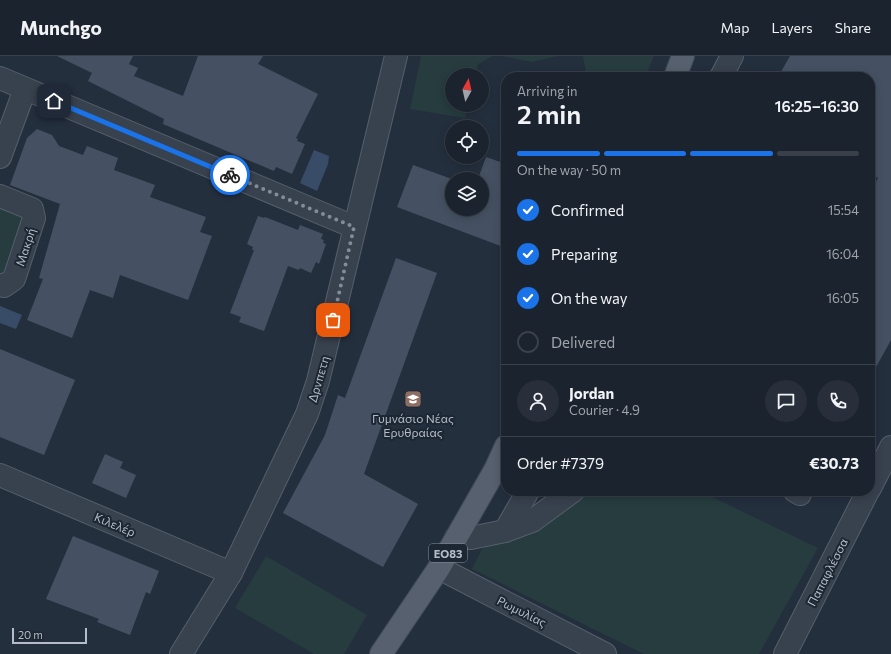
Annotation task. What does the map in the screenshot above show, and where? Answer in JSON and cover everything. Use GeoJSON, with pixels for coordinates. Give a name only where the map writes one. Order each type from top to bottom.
{"type":"FeatureCollection","features":[{"type":"Feature","properties":{"kind":"main road"},"geometry":{"type":"LineString","coordinates":[[677,72],[683,56]]}},
{"type":"Feature","properties":{"kind":"main road","name":"ΕΟ83"},"geometry":{"type":"LineString","coordinates":[[381,654],[439,568],[501,457]]}},
{"type":"Feature","properties":{"kind":"street","name":"Δρνπετη"},"geometry":{"type":"LineString","coordinates":[[181,654],[231,573],[307,414],[318,381],[396,56]]}},
{"type":"Feature","properties":{"kind":"street"},"geometry":{"type":"LineString","coordinates":[[724,72],[732,56]]}},
{"type":"Feature","properties":{"kind":"street"},"geometry":{"type":"LineString","coordinates":[[0,78],[354,227]]}},
{"type":"Feature","properties":{"kind":"street"},"geometry":{"type":"LineString","coordinates":[[0,158],[25,89]]}},
{"type":"Feature","properties":{"kind":"street","name":"Μακρή"},"geometry":{"type":"LineString","coordinates":[[0,196],[32,209],[34,218],[14,279],[4,286],[0,285]]}},
{"type":"Feature","properties":{"kind":"street"},"geometry":{"type":"LineString","coordinates":[[875,478],[891,447]]}},
{"type":"Feature","properties":{"kind":"street","name":"Κιλελέρ"},"geometry":{"type":"LineString","coordinates":[[0,476],[231,573]]}},
{"type":"Feature","properties":{"kind":"street"},"geometry":{"type":"LineString","coordinates":[[505,531],[525,496]]}},
{"type":"Feature","properties":{"kind":"street"},"geometry":{"type":"LineString","coordinates":[[456,538],[470,538],[505,531],[532,521],[566,496]]}},
{"type":"Feature","properties":{"kind":"street","name":"Παπαφλέσσα"},"geometry":{"type":"LineString","coordinates":[[785,654],[865,496]]}},
{"type":"Feature","properties":{"kind":"street","name":"Ρωμυλίας"},"geometry":{"type":"LineString","coordinates":[[439,568],[605,654]]}},
{"type":"Feature","properties":{"kind":"green space"},"geometry":{"type":"Polygon","coordinates":[[[421,56],[493,56],[478,64],[477,68],[445,68],[445,112],[466,112],[465,118],[410,109],[421,56]]]}},
{"type":"Feature","properties":{"kind":"green space"},"geometry":{"type":"Polygon","coordinates":[[[501,56],[558,56],[532,62],[501,56]]]}},
{"type":"Feature","properties":{"kind":"green space"},"geometry":{"type":"Polygon","coordinates":[[[583,56],[654,56],[647,72],[586,72],[583,56]]]}},
{"type":"Feature","properties":{"kind":"green space"},"geometry":{"type":"Polygon","coordinates":[[[0,205],[23,212],[27,223],[13,268],[0,274],[0,205]]]}},
{"type":"Feature","properties":{"kind":"green space"},"geometry":{"type":"Polygon","coordinates":[[[580,496],[710,496],[818,548],[759,654],[644,654],[472,569],[482,549],[539,523],[580,496]]]}},
{"type":"Feature","properties":{"kind":"green space"},"geometry":{"type":"Polygon","coordinates":[[[266,556],[367,615],[344,654],[314,654],[235,608],[266,556]]]}},
{"type":"Feature","properties":{"kind":"water"},"geometry":{"type":"Polygon","coordinates":[[[314,150],[329,156],[328,164],[317,191],[300,183],[314,150]]]}},
{"type":"Feature","properties":{"kind":"water"},"geometry":{"type":"Polygon","coordinates":[[[0,306],[22,315],[16,329],[0,323],[0,306]]]}},
{"type":"Feature","properties":{"kind":"building"},"geometry":{"type":"Polygon","coordinates":[[[57,56],[133,56],[129,64],[138,68],[134,76],[183,96],[198,56],[263,56],[258,64],[318,94],[296,138],[298,139],[297,141],[305,144],[292,174],[276,167],[274,171],[163,124],[164,119],[88,81],[92,73],[57,56]]]}},
{"type":"Feature","properties":{"kind":"building"},"geometry":{"type":"Polygon","coordinates":[[[790,56],[891,56],[891,340],[875,369],[875,184],[878,178],[875,176],[875,72],[781,72],[790,56]]]}},
{"type":"Feature","properties":{"kind":"building"},"geometry":{"type":"Polygon","coordinates":[[[37,129],[52,135],[59,146],[83,155],[87,146],[118,158],[114,170],[155,185],[150,197],[206,217],[200,232],[212,236],[188,300],[120,275],[113,298],[90,290],[72,338],[27,320],[43,279],[39,278],[60,204],[10,185],[27,138],[37,129]]]}},
{"type":"Feature","properties":{"kind":"building"},"geometry":{"type":"Polygon","coordinates":[[[489,158],[501,162],[501,246],[397,207],[413,165],[445,176],[445,216],[489,216],[489,172],[481,172],[483,164],[489,164],[489,158]]]}},
{"type":"Feature","properties":{"kind":"building"},"geometry":{"type":"Polygon","coordinates":[[[258,216],[265,217],[298,230],[300,225],[323,234],[321,239],[324,240],[323,243],[326,244],[319,264],[316,262],[311,273],[300,268],[299,270],[288,266],[264,331],[239,322],[241,317],[230,313],[254,250],[252,250],[253,247],[247,244],[258,216]]]}},
{"type":"Feature","properties":{"kind":"building"},"geometry":{"type":"Polygon","coordinates":[[[396,258],[437,273],[364,474],[418,504],[383,567],[283,513],[325,435],[338,395],[345,398],[396,258]]]}},
{"type":"Feature","properties":{"kind":"building"},"geometry":{"type":"Polygon","coordinates":[[[0,349],[75,380],[44,455],[0,437],[0,349]]]}},
{"type":"Feature","properties":{"kind":"building"},"geometry":{"type":"Polygon","coordinates":[[[105,454],[123,462],[120,468],[136,475],[126,498],[92,483],[105,454]]]}},
{"type":"Feature","properties":{"kind":"building"},"geometry":{"type":"Polygon","coordinates":[[[73,536],[159,571],[150,594],[146,592],[130,635],[97,622],[99,619],[46,599],[73,536]]]}},
{"type":"Feature","properties":{"kind":"way so far"},"geometry":{"type":"LineString","coordinates":[[230,175],[354,227],[333,320]]}},
{"type":"Feature","properties":{"kind":"place","name":"Γυμνάσιο Νέας Ερυθραίας"},"geometry":{"type":"Point","coordinates":[413,399]}},
{"type":"Feature","properties":{"kind":"route"},"geometry":{"type":"LineString","coordinates":[[54,101],[230,175]]}}]}
